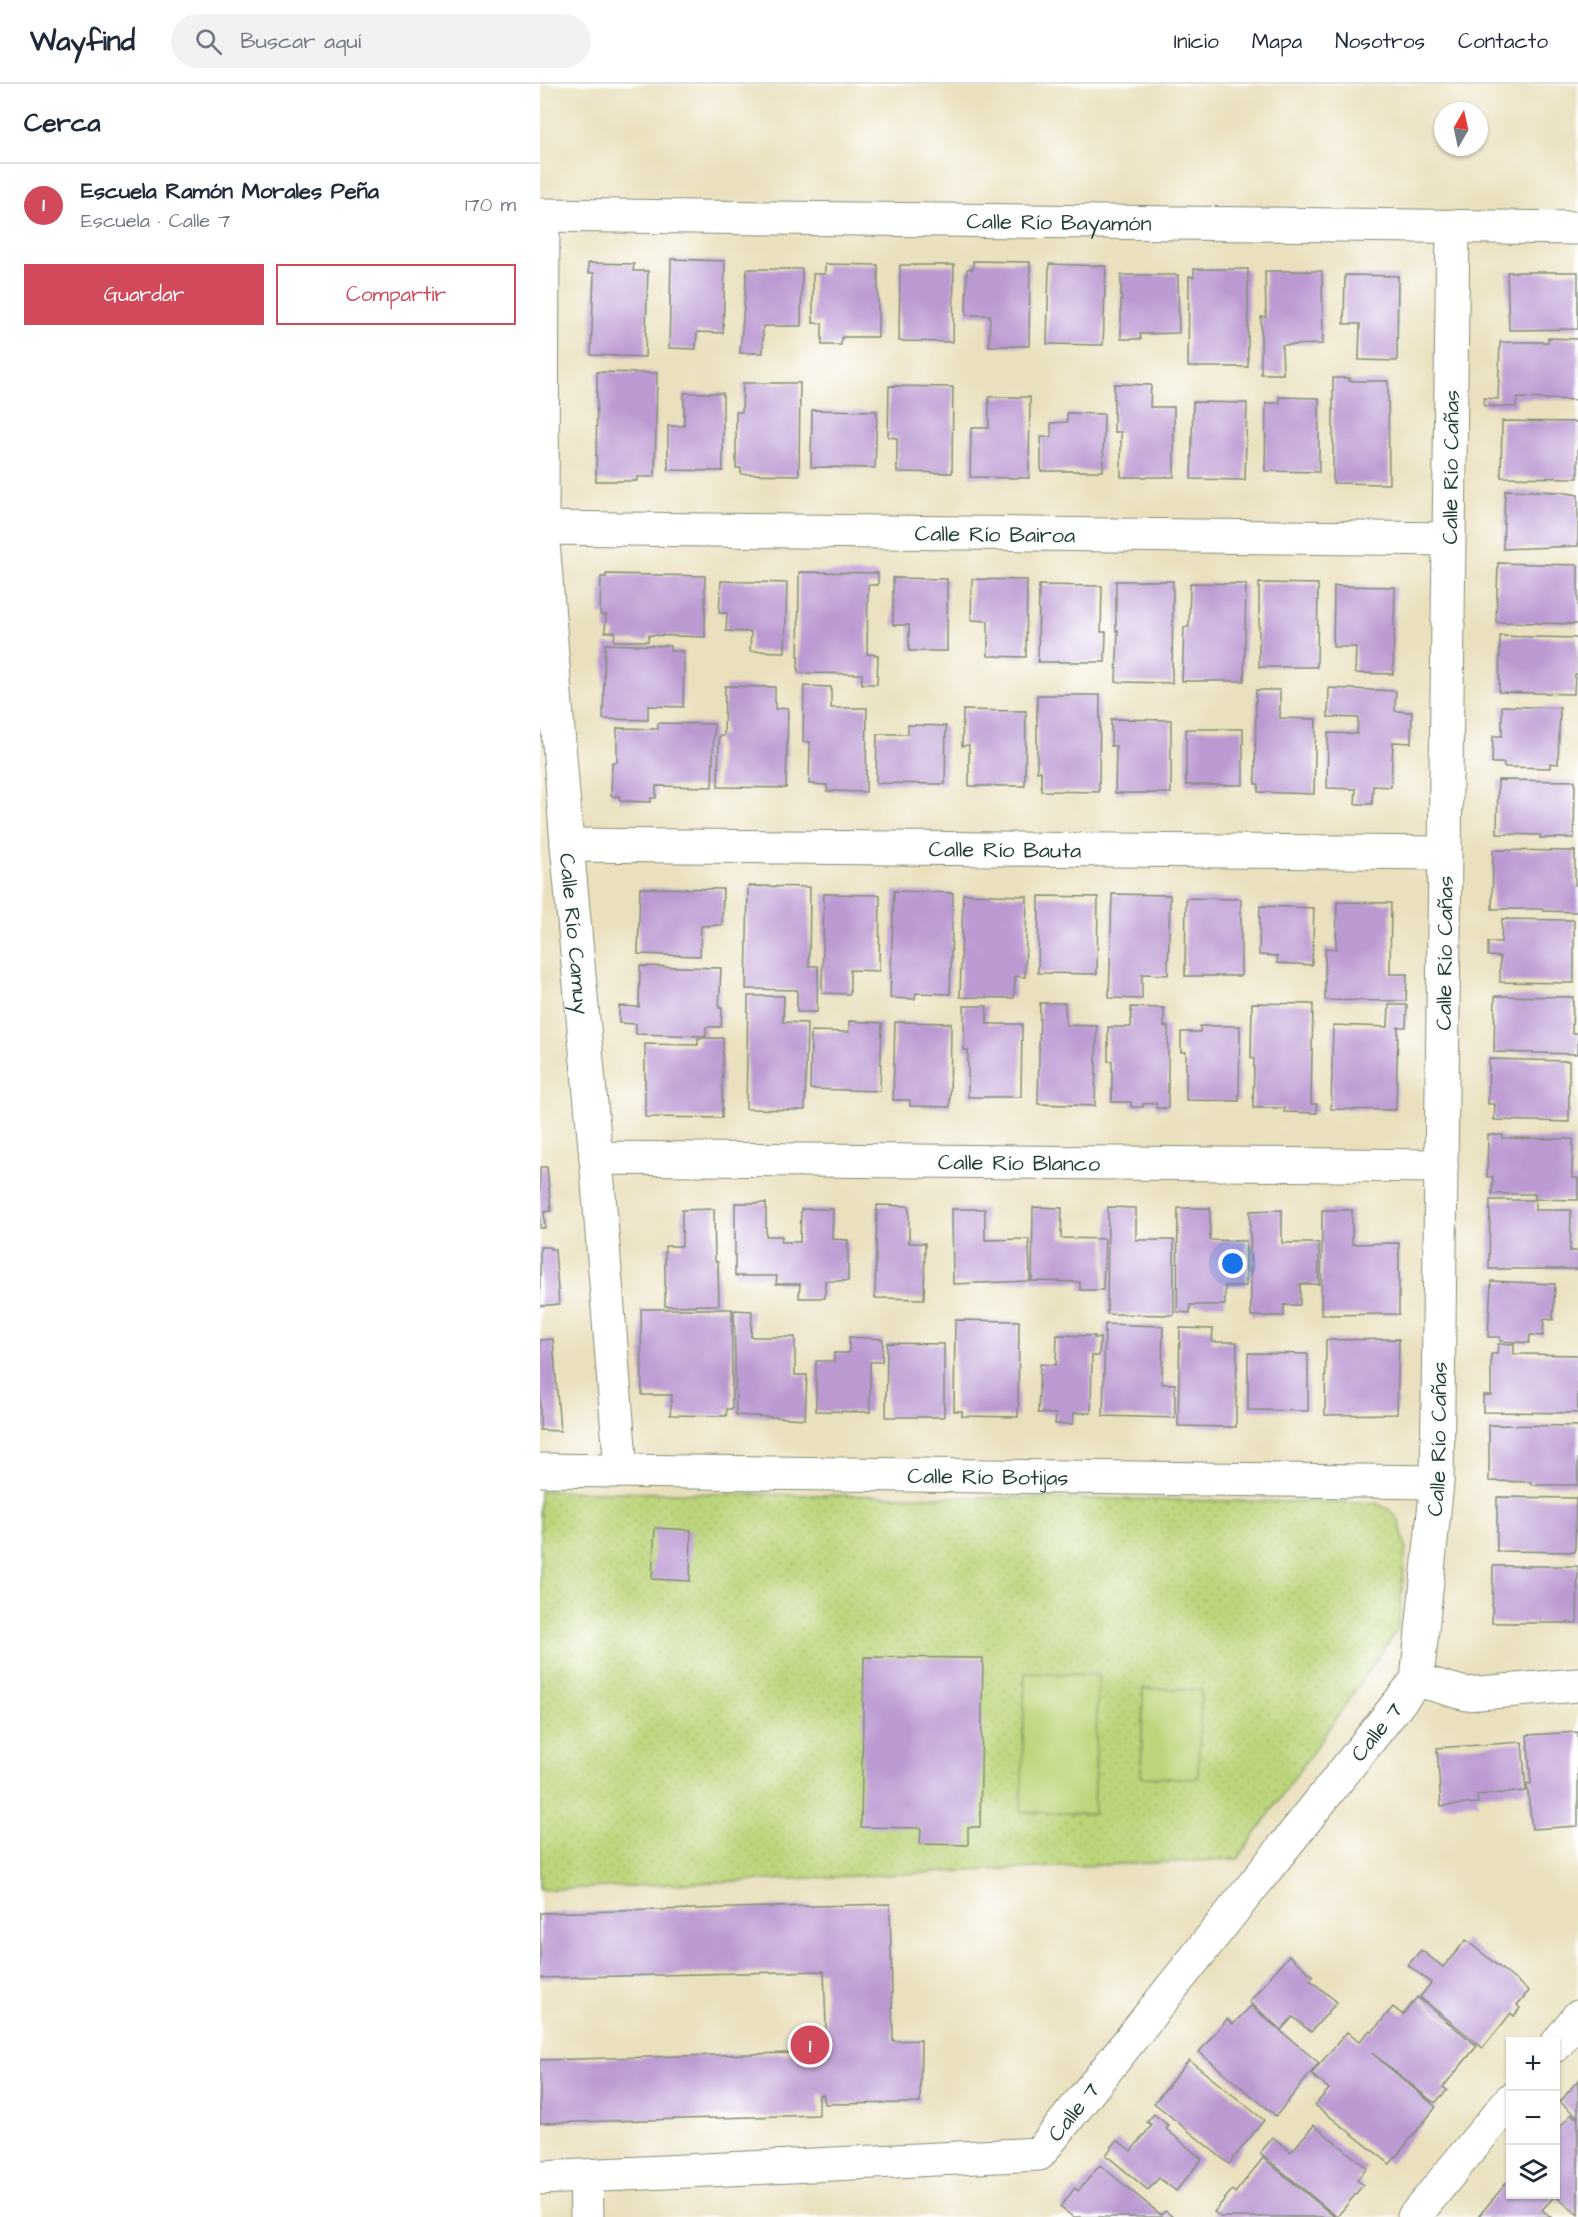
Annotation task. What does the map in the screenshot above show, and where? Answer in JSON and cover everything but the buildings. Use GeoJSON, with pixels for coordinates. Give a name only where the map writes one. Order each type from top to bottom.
{"type":"FeatureCollection","features":[{"type":"Feature","properties":{"kind":"street","name":"Calle Río Bayamón"},"geometry":{"type":"LineString","coordinates":[[542,215],[1578,228]]}},
{"type":"Feature","properties":{"kind":"street","name":"Calle Río Camuy"},"geometry":{"type":"LineString","coordinates":[[542,215],[542,528],[621,1471]]}},
{"type":"Feature","properties":{"kind":"street","name":"Calle Río Cañas"},"geometry":{"type":"LineString","coordinates":[[1417,1680],[1437,1482],[1453,226]]}},
{"type":"Feature","properties":{"kind":"street","name":"Calle Río Bairoa"},"geometry":{"type":"LineString","coordinates":[[542,528],[1448,539]]}},
{"type":"Feature","properties":{"kind":"street","name":"Calle Río Bauta"},"geometry":{"type":"LineString","coordinates":[[567,845],[1444,853]]}},
{"type":"Feature","properties":{"kind":"street","name":"Calle Río Blanco"},"geometry":{"type":"LineString","coordinates":[[596,1158],[1441,1166]]}},
{"type":"Feature","properties":{"kind":"street","name":"Calle Río Botijas"},"geometry":{"type":"LineString","coordinates":[[540,1470],[1437,1482]]}},
{"type":"Feature","properties":{"kind":"street"},"geometry":{"type":"LineString","coordinates":[[1417,1680],[1466,1694],[1578,1684]]}},
{"type":"Feature","properties":{"kind":"street","name":"Calle 7"},"geometry":{"type":"LineString","coordinates":[[540,2178],[586,2178],[1039,2154],[1417,1680]]}},
{"type":"Feature","properties":{"kind":"street"},"geometry":{"type":"LineString","coordinates":[[1560,2039],[1578,2017]]}},
{"type":"Feature","properties":{"kind":"street"},"geometry":{"type":"LineString","coordinates":[[1414,2217],[1506,2105]]}},
{"type":"Feature","properties":{"kind":"street"},"geometry":{"type":"LineString","coordinates":[[586,2178],[587,2217]]}},
{"type":"Feature","properties":{"kind":"green space"},"geometry":{"type":"Polygon","coordinates":[[[540,1491],[1376,1503],[1388,1509],[1398,1519],[1406,1547],[1398,1629],[1238,1859],[540,1890],[540,1491]]]}},
{"type":"Feature","properties":{"kind":"green space"},"geometry":{"type":"Polygon","coordinates":[[[1025,1673],[1098,1675],[1094,1814],[1021,1812],[1025,1673]]]}},
{"type":"Feature","properties":{"kind":"green space"},"geometry":{"type":"Polygon","coordinates":[[[1143,1688],[1201,1690],[1198,1778],[1141,1777],[1143,1688]]]}},
{"type":"Feature","properties":{"kind":"place","name":"Escuela Ramón Morales Peña"},"geometry":{"type":"Point","coordinates":[810,2045]}}]}
